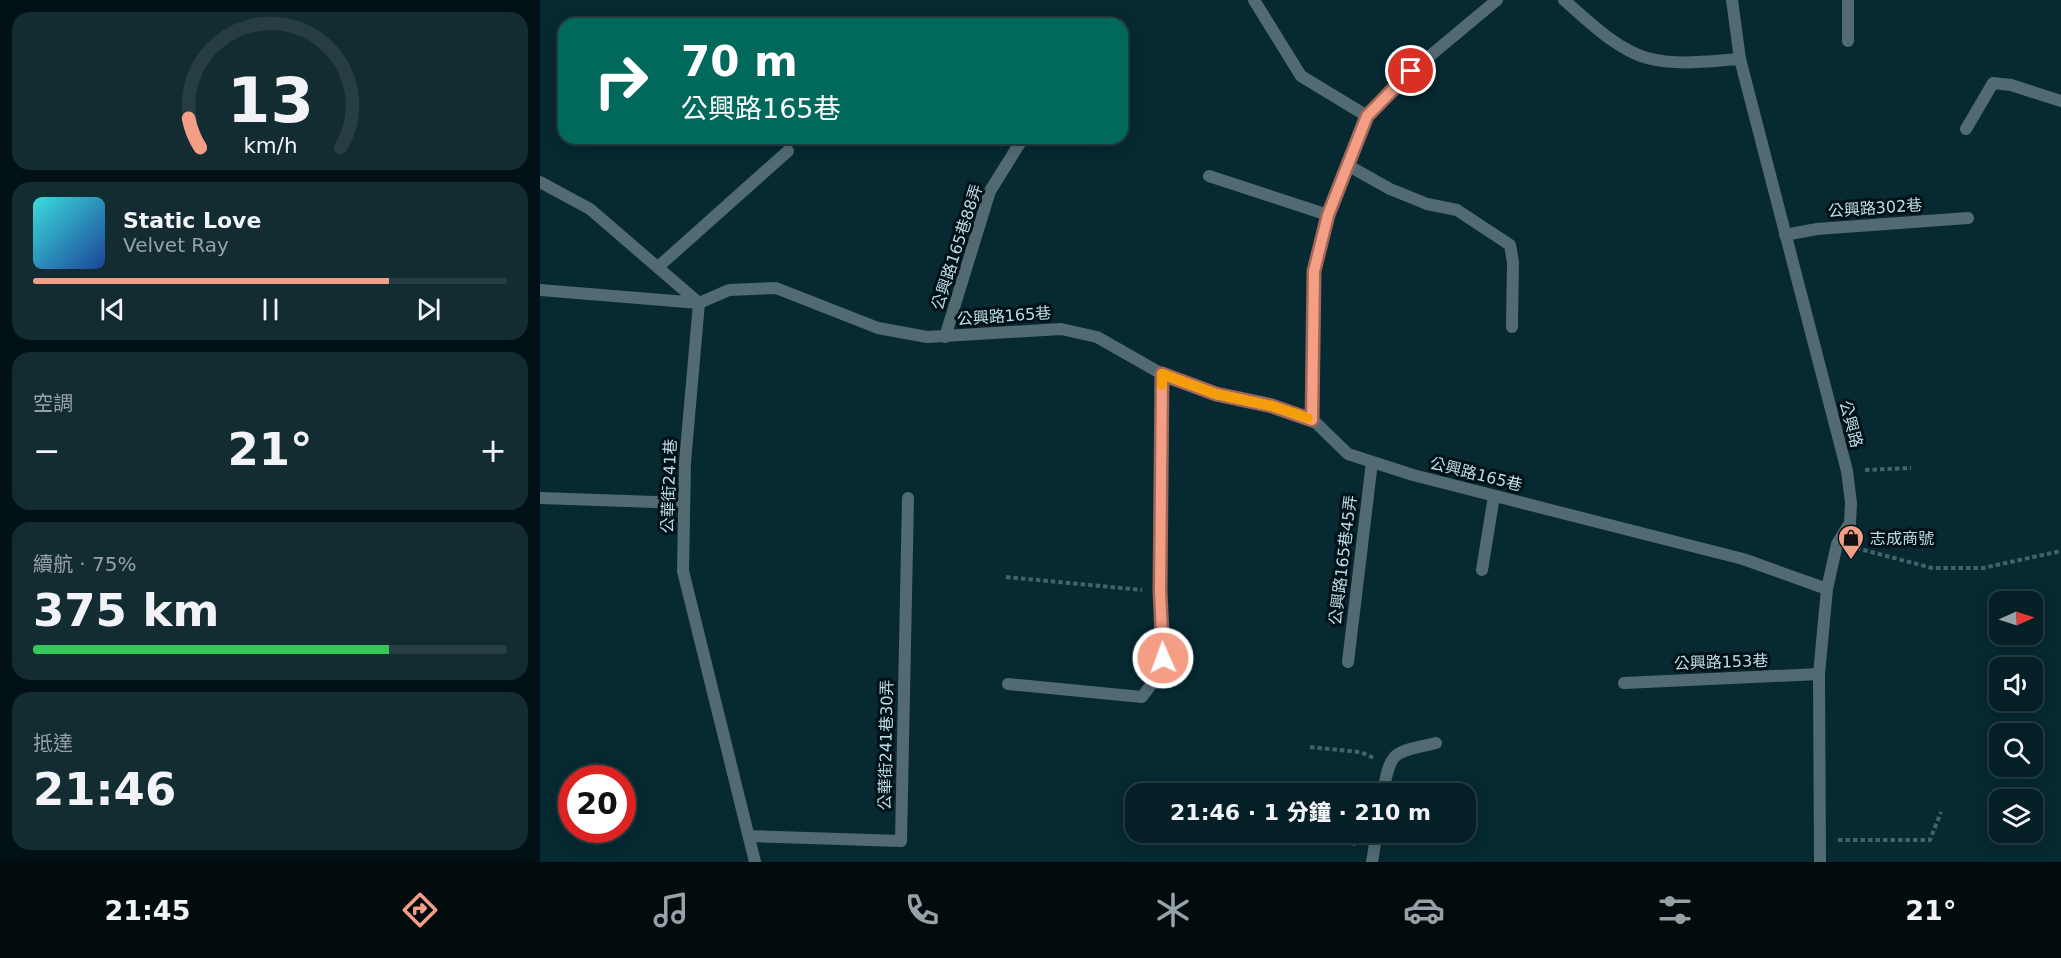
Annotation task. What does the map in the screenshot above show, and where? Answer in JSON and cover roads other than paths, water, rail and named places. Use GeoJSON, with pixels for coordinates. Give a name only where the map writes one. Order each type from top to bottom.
{"type":"FeatureCollection","features":[{"type":"Feature","properties":{"kind":"street"},"geometry":{"type":"LineString","coordinates":[[1254,0],[1301,76],[1367,116]]}},
{"type":"Feature","properties":{"kind":"street"},"geometry":{"type":"LineString","coordinates":[[1312,420],[1314,271],[1328,215],[1367,116],[1395,85],[1497,0]]}},
{"type":"Feature","properties":{"kind":"street"},"geometry":{"type":"LineString","coordinates":[[1564,0],[1603,34],[1647,58],[1697,62],[1740,59]]}},
{"type":"Feature","properties":{"kind":"street","name":"公興路"},"geometry":{"type":"LineString","coordinates":[[1732,0],[1740,59],[1847,471],[1851,503],[1850,523],[1837,543],[1827,589],[1819,674],[1820,862]]}},
{"type":"Feature","properties":{"kind":"street"},"geometry":{"type":"LineString","coordinates":[[1848,0],[1848,41]]}},
{"type":"Feature","properties":{"kind":"street"},"geometry":{"type":"LineString","coordinates":[[1966,129],[1993,83],[2011,85],[2061,101]]}},
{"type":"Feature","properties":{"kind":"street","name":"公興路165巷88弄"},"geometry":{"type":"LineString","coordinates":[[945,337],[990,191],[1019,144]]}},
{"type":"Feature","properties":{"kind":"street"},"geometry":{"type":"LineString","coordinates":[[658,267],[788,151]]}},
{"type":"Feature","properties":{"kind":"street"},"geometry":{"type":"LineString","coordinates":[[1349,166],[1390,189],[1427,204],[1456,210],[1510,245],[1513,262],[1512,327]]}},
{"type":"Feature","properties":{"kind":"street"},"geometry":{"type":"LineString","coordinates":[[1209,176],[1328,215]]}},
{"type":"Feature","properties":{"kind":"street"},"geometry":{"type":"LineString","coordinates":[[540,182],[590,208],[699,303]]}},
{"type":"Feature","properties":{"kind":"street","name":"公興路302巷"},"geometry":{"type":"LineString","coordinates":[[1785,235],[1817,229],[1968,218]]}},
{"type":"Feature","properties":{"kind":"street","name":"公興路165巷"},"geometry":{"type":"LineString","coordinates":[[540,290],[699,303],[729,290],[776,288],[878,328],[945,337],[1009,330],[1061,328],[1097,337],[1162,374],[1216,394],[1272,406],[1312,420],[1348,454],[1494,496],[1743,559],[1827,589]]}},
{"type":"Feature","properties":{"kind":"street","name":"公華街241巷"},"geometry":{"type":"LineString","coordinates":[[699,303],[694,335],[682,571],[755,862]]}},
{"type":"Feature","properties":{"kind":"street"},"geometry":{"type":"LineString","coordinates":[[1008,684],[1142,697],[1156,678],[1163,658],[1160,591],[1162,374]]}},
{"type":"Feature","properties":{"kind":"street","name":"公興路165巷45弄"},"geometry":{"type":"LineString","coordinates":[[1348,662],[1372,462]]}},
{"type":"Feature","properties":{"kind":"street"},"geometry":{"type":"LineString","coordinates":[[1482,570],[1494,496]]}},
{"type":"Feature","properties":{"kind":"street"},"geometry":{"type":"LineString","coordinates":[[540,498],[684,503]]}},
{"type":"Feature","properties":{"kind":"street","name":"公華街241巷30弄"},"geometry":{"type":"LineString","coordinates":[[749,836],[901,841],[908,498]]}},
{"type":"Feature","properties":{"kind":"street","name":"公興路153巷"},"geometry":{"type":"LineString","coordinates":[[1624,682],[1819,674]]}},
{"type":"Feature","properties":{"kind":"street"},"geometry":{"type":"LineString","coordinates":[[1385,783],[1388,763],[1402,751],[1436,743]]}},
{"type":"Feature","properties":{"kind":"street"},"geometry":{"type":"LineString","coordinates":[[1372,862],[1376,843]]}},
{"type":"Feature","properties":{"kind":"place","name":"志成商號"},"geometry":{"type":"Point","coordinates":[1851,561]}}]}
